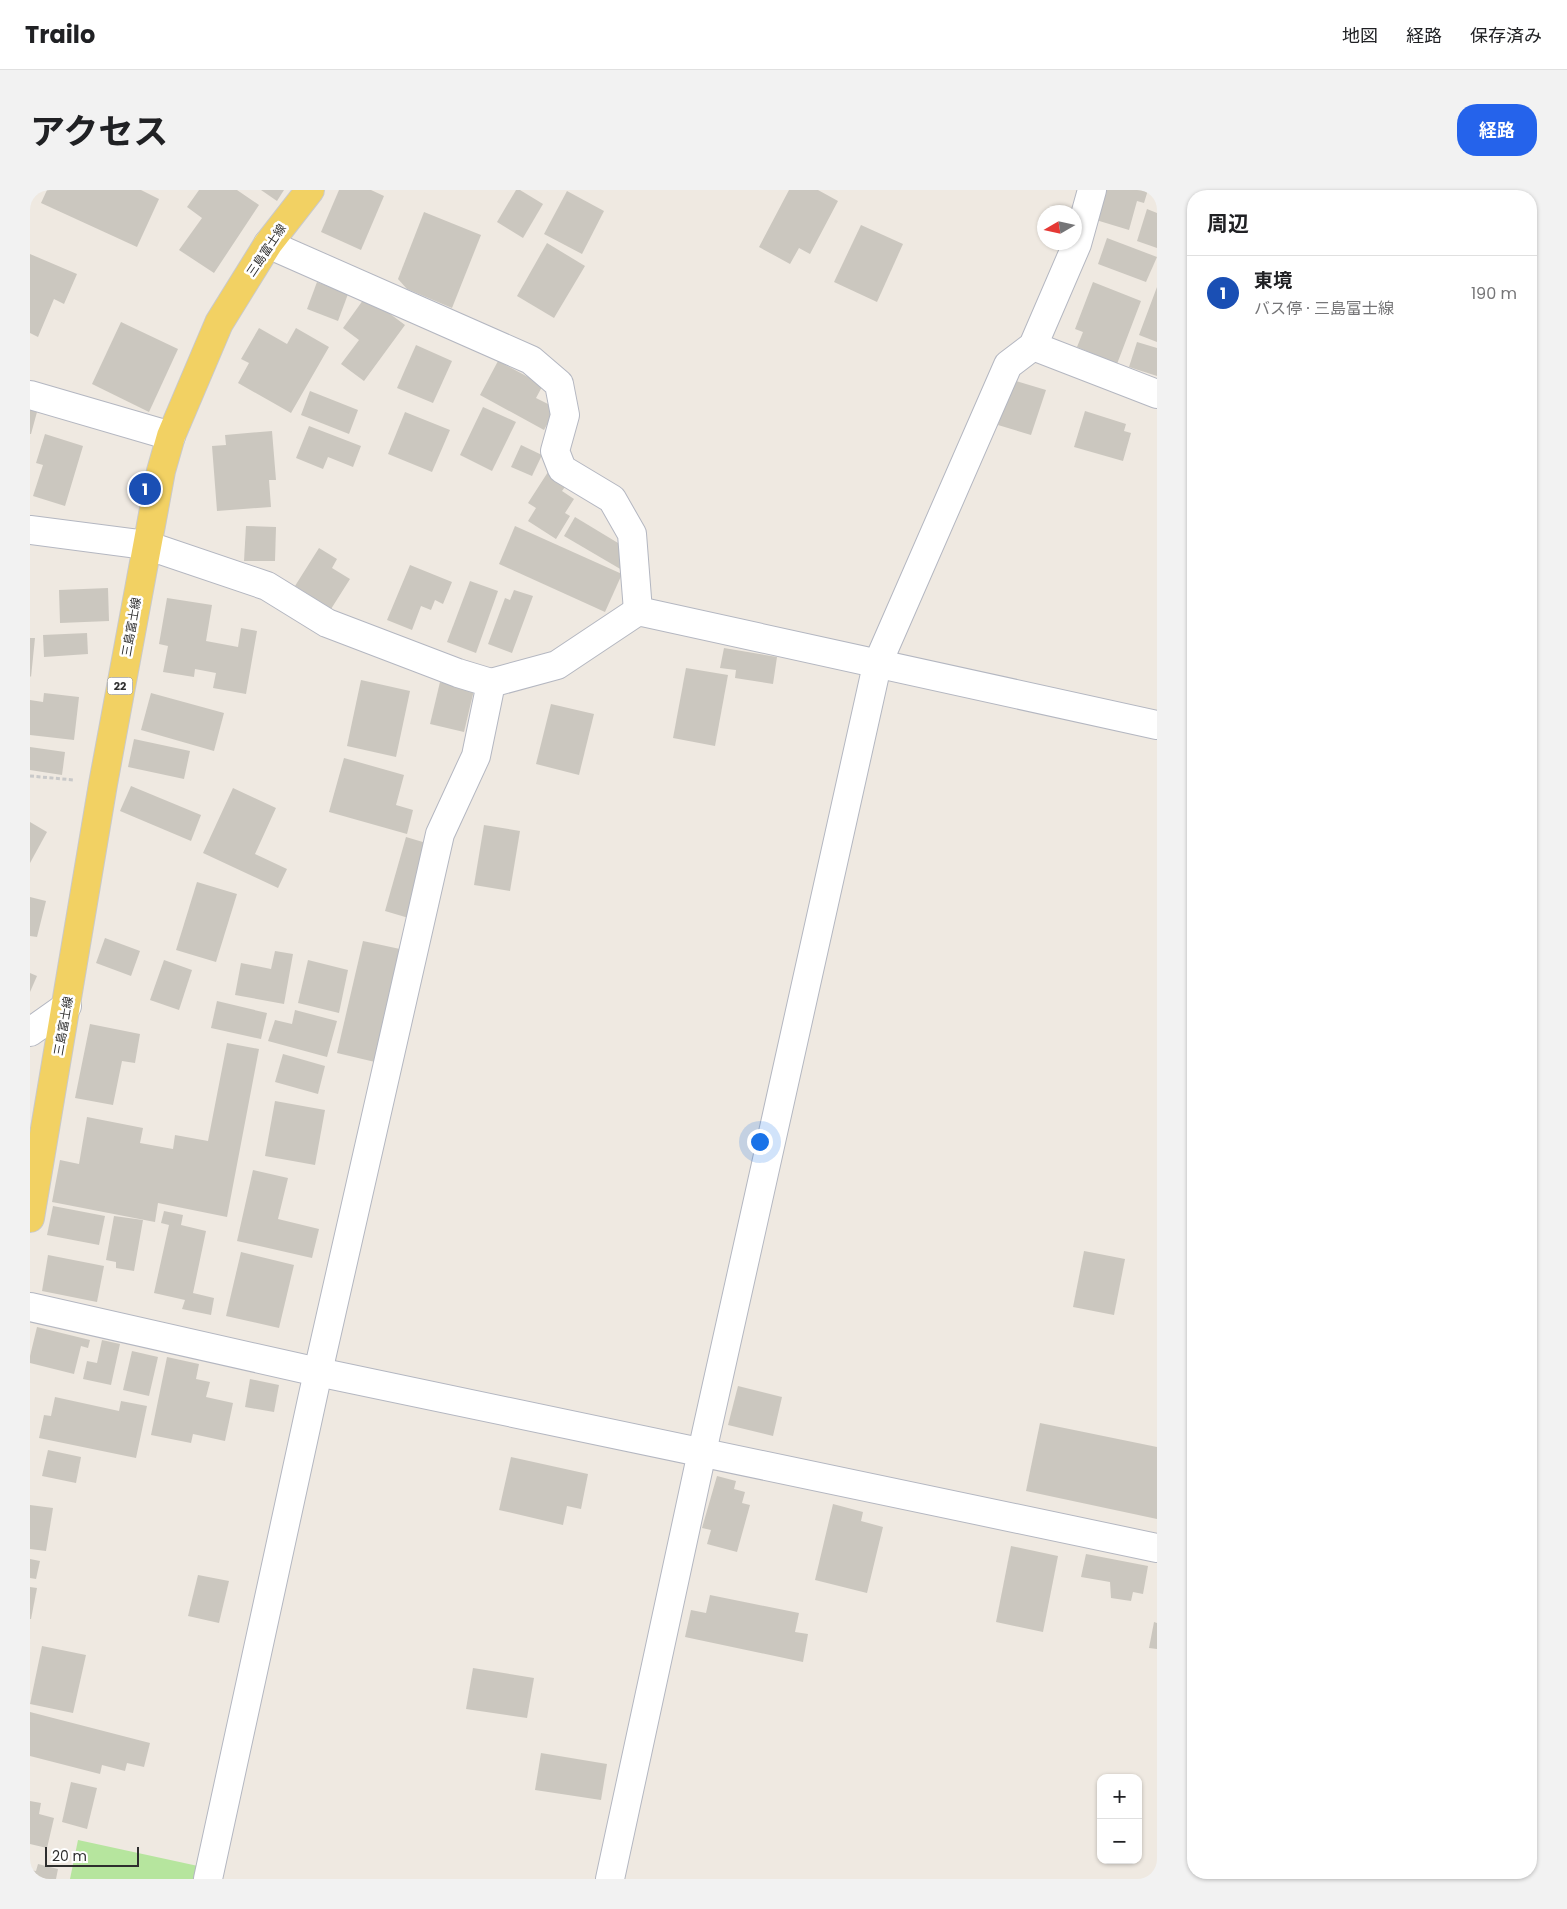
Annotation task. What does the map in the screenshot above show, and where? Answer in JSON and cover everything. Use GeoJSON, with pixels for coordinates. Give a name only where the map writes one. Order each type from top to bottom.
{"type":"FeatureCollection","features":[{"type":"Feature","properties":{"kind":"main road","name":"三島富士線"},"geometry":{"type":"LineString","coordinates":[[30,1218],[103,784],[161,471],[171,436],[219,323],[268,244],[310,190]]}},
{"type":"Feature","properties":{"kind":"street"},"geometry":{"type":"LineString","coordinates":[[610,1879],[702,1452],[877,665],[1008,365],[1033,346],[1077,244],[1092,190]]}},
{"type":"Feature","properties":{"kind":"street"},"geometry":{"type":"LineString","coordinates":[[268,244],[531,360],[559,384],[565,415],[555,451],[562,469],[612,499],[632,534],[638,611]]}},
{"type":"Feature","properties":{"kind":"street"},"geometry":{"type":"LineString","coordinates":[[1033,346],[1157,394]]}},
{"type":"Feature","properties":{"kind":"street"},"geometry":{"type":"LineString","coordinates":[[30,395],[171,436]]}},
{"type":"Feature","properties":{"kind":"street"},"geometry":{"type":"LineString","coordinates":[[30,530],[146,545],[267,586],[326,623],[450,670],[491,683],[557,665],[638,611],[1157,725]]}},
{"type":"Feature","properties":{"kind":"street"},"geometry":{"type":"LineString","coordinates":[[208,1879],[318,1372],[440,834],[476,756],[491,683]]}},
{"type":"Feature","properties":{"kind":"street"},"geometry":{"type":"LineString","coordinates":[[30,1032],[67,1006]]}},
{"type":"Feature","properties":{"kind":"street"},"geometry":{"type":"LineString","coordinates":[[30,1307],[318,1372],[1157,1548]]}},
{"type":"Feature","properties":{"kind":"path"},"geometry":{"type":"LineString","coordinates":[[30,776],[103,784]]}},
{"type":"Feature","properties":{"kind":"green space"},"geometry":{"type":"Polygon","coordinates":[[[78,1840],[198,1866],[195,1879],[70,1879],[78,1840]]]}},
{"type":"Feature","properties":{"kind":"building"},"geometry":{"type":"Polygon","coordinates":[[[47,190],[141,190],[159,199],[137,247],[41,203],[47,190]]]}},
{"type":"Feature","properties":{"kind":"building"},"geometry":{"type":"Polygon","coordinates":[[[199,190],[237,190],[259,205],[214,273],[179,250],[202,218],[187,207],[199,190]]]}},
{"type":"Feature","properties":{"kind":"building"},"geometry":{"type":"Polygon","coordinates":[[[261,190],[284,190],[277,201],[261,190]]]}},
{"type":"Feature","properties":{"kind":"building"},"geometry":{"type":"Polygon","coordinates":[[[339,190],[371,190],[384,196],[361,250],[321,232],[339,190]]]}},
{"type":"Feature","properties":{"kind":"building"},"geometry":{"type":"Polygon","coordinates":[[[516,190],[520,190],[543,204],[523,238],[497,222],[516,190]]]}},
{"type":"Feature","properties":{"kind":"building"},"geometry":{"type":"Polygon","coordinates":[[[789,190],[818,190],[838,201],[810,254],[799,248],[790,264],[759,247],[789,190]]]}},
{"type":"Feature","properties":{"kind":"building"},"geometry":{"type":"Polygon","coordinates":[[[1105,190],[1148,190],[1144,203],[1137,201],[1129,230],[1096,220],[1105,190]]]}},
{"type":"Feature","properties":{"kind":"building"},"geometry":{"type":"Polygon","coordinates":[[[567,191],[604,211],[582,254],[544,234],[567,191]]]}},
{"type":"Feature","properties":{"kind":"building"},"geometry":{"type":"Polygon","coordinates":[[[1147,209],[1157,213],[1157,248],[1137,241],[1147,209]]]}},
{"type":"Feature","properties":{"kind":"building"},"geometry":{"type":"Polygon","coordinates":[[[424,212],[481,235],[452,308],[407,289],[398,279],[424,212]]]}},
{"type":"Feature","properties":{"kind":"building"},"geometry":{"type":"Polygon","coordinates":[[[861,225],[903,244],[877,302],[834,282],[861,225]]]}},
{"type":"Feature","properties":{"kind":"building"},"geometry":{"type":"Polygon","coordinates":[[[1107,238],[1157,257],[1146,282],[1098,264],[1107,238]]]}},
{"type":"Feature","properties":{"kind":"building"},"geometry":{"type":"Polygon","coordinates":[[[547,243],[585,266],[554,318],[517,296],[547,243]]]}},
{"type":"Feature","properties":{"kind":"building"},"geometry":{"type":"Polygon","coordinates":[[[30,254],[77,274],[64,304],[54,299],[38,337],[30,333],[30,254]]]}},
{"type":"Feature","properties":{"kind":"building"},"geometry":{"type":"Polygon","coordinates":[[[317,282],[348,294],[338,321],[307,309],[317,282]]]}},
{"type":"Feature","properties":{"kind":"building"},"geometry":{"type":"Polygon","coordinates":[[[1093,282],[1141,301],[1117,364],[1077,347],[1083,332],[1075,329],[1093,282]]]}},
{"type":"Feature","properties":{"kind":"building"},"geometry":{"type":"Polygon","coordinates":[[[1157,287],[1157,342],[1139,335],[1157,287]]]}},
{"type":"Feature","properties":{"kind":"building"},"geometry":{"type":"Polygon","coordinates":[[[366,296],[405,325],[364,381],[341,364],[359,340],[343,328],[366,296]]]}},
{"type":"Feature","properties":{"kind":"building"},"geometry":{"type":"Polygon","coordinates":[[[121,322],[178,349],[149,412],[92,384],[121,322]]]}},
{"type":"Feature","properties":{"kind":"building"},"geometry":{"type":"Polygon","coordinates":[[[259,328],[287,344],[296,328],[329,347],[291,413],[238,383],[249,363],[241,359],[259,328]]]}},
{"type":"Feature","properties":{"kind":"building"},"geometry":{"type":"Polygon","coordinates":[[[1137,342],[1157,348],[1157,376],[1129,367],[1137,342]]]}},
{"type":"Feature","properties":{"kind":"building"},"geometry":{"type":"Polygon","coordinates":[[[416,345],[452,361],[433,403],[397,388],[416,345]]]}},
{"type":"Feature","properties":{"kind":"building"},"geometry":{"type":"Polygon","coordinates":[[[498,361],[543,385],[536,398],[556,408],[544,430],[480,395],[498,361]]]}},
{"type":"Feature","properties":{"kind":"building"},"geometry":{"type":"Polygon","coordinates":[[[1013,380],[1046,390],[1031,435],[998,425],[1013,380]]]}},
{"type":"Feature","properties":{"kind":"building"},"geometry":{"type":"Polygon","coordinates":[[[310,391],[358,410],[349,434],[301,415],[310,391]]]}},
{"type":"Feature","properties":{"kind":"building"},"geometry":{"type":"Polygon","coordinates":[[[483,407],[516,422],[492,471],[460,455],[483,407]]]}},
{"type":"Feature","properties":{"kind":"building"},"geometry":{"type":"Polygon","coordinates":[[[30,410],[37,412],[31,434],[30,434],[30,410]]]}},
{"type":"Feature","properties":{"kind":"building"},"geometry":{"type":"Polygon","coordinates":[[[1085,411],[1126,424],[1124,431],[1131,433],[1123,461],[1074,447],[1085,411]]]}},
{"type":"Feature","properties":{"kind":"building"},"geometry":{"type":"Polygon","coordinates":[[[405,412],[450,430],[432,472],[388,454],[405,412]]]}},
{"type":"Feature","properties":{"kind":"building"},"geometry":{"type":"Polygon","coordinates":[[[309,426],[361,446],[353,467],[328,457],[323,469],[296,458],[309,426]]]}},
{"type":"Feature","properties":{"kind":"building"},"geometry":{"type":"Polygon","coordinates":[[[272,431],[276,480],[269,480],[271,507],[217,511],[212,446],[226,445],[225,435],[272,431]]]}},
{"type":"Feature","properties":{"kind":"building"},"geometry":{"type":"Polygon","coordinates":[[[45,434],[83,446],[65,506],[33,496],[43,465],[36,463],[45,434]]]}},
{"type":"Feature","properties":{"kind":"building"},"geometry":{"type":"Polygon","coordinates":[[[521,445],[542,455],[532,476],[511,467],[521,445]]]}},
{"type":"Feature","properties":{"kind":"building"},"geometry":{"type":"Polygon","coordinates":[[[548,472],[567,484],[562,491],[574,499],[565,513],[570,516],[556,539],[528,521],[536,508],[528,503],[548,472]]]}},
{"type":"Feature","properties":{"kind":"building"},"geometry":{"type":"Polygon","coordinates":[[[575,517],[618,543],[622,570],[564,536],[575,517]]]}},
{"type":"Feature","properties":{"kind":"building"},"geometry":{"type":"Polygon","coordinates":[[[246,526],[276,527],[275,561],[244,561],[246,526]]]}},
{"type":"Feature","properties":{"kind":"building"},"geometry":{"type":"Polygon","coordinates":[[[515,526],[622,574],[605,612],[499,564],[515,526]]]}},
{"type":"Feature","properties":{"kind":"building"},"geometry":{"type":"Polygon","coordinates":[[[319,548],[337,559],[332,568],[350,579],[331,609],[295,586],[319,548]]]}},
{"type":"Feature","properties":{"kind":"building"},"geometry":{"type":"Polygon","coordinates":[[[410,565],[452,582],[443,604],[435,600],[431,610],[421,606],[412,630],[387,620],[410,565]]]}},
{"type":"Feature","properties":{"kind":"building"},"geometry":{"type":"Polygon","coordinates":[[[470,581],[498,591],[476,653],[447,642],[470,581]]]}},
{"type":"Feature","properties":{"kind":"building"},"geometry":{"type":"Polygon","coordinates":[[[108,588],[109,621],[60,623],[59,590],[108,588]]]}},
{"type":"Feature","properties":{"kind":"building"},"geometry":{"type":"Polygon","coordinates":[[[514,590],[533,596],[512,653],[488,644],[505,598],[510,600],[514,590]]]}},
{"type":"Feature","properties":{"kind":"building"},"geometry":{"type":"Polygon","coordinates":[[[167,598],[212,605],[206,641],[238,647],[241,628],[257,631],[246,694],[213,688],[216,673],[195,669],[194,677],[163,672],[168,646],[159,644],[167,598]]]}},
{"type":"Feature","properties":{"kind":"building"},"geometry":{"type":"Polygon","coordinates":[[[87,633],[88,654],[44,657],[43,635],[87,633]]]}},
{"type":"Feature","properties":{"kind":"building"},"geometry":{"type":"Polygon","coordinates":[[[30,638],[35,638],[31,677],[30,676],[30,638]]]}},
{"type":"Feature","properties":{"kind":"building"},"geometry":{"type":"Polygon","coordinates":[[[724,648],[777,657],[773,684],[735,678],[736,670],[720,668],[724,648]]]}},
{"type":"Feature","properties":{"kind":"building"},"geometry":{"type":"Polygon","coordinates":[[[686,668],[728,675],[715,746],[673,738],[686,668]]]}},
{"type":"Feature","properties":{"kind":"building"},"geometry":{"type":"Polygon","coordinates":[[[361,680],[410,691],[396,757],[347,746],[361,680]]]}},
{"type":"Feature","properties":{"kind":"building"},"geometry":{"type":"Polygon","coordinates":[[[440,682],[474,690],[464,732],[430,724],[440,682]]]}},
{"type":"Feature","properties":{"kind":"building"},"geometry":{"type":"Polygon","coordinates":[[[44,693],[79,697],[74,740],[30,735],[30,700],[43,702],[44,693]]]}},
{"type":"Feature","properties":{"kind":"building"},"geometry":{"type":"Polygon","coordinates":[[[151,693],[224,713],[214,751],[141,730],[151,693]]]}},
{"type":"Feature","properties":{"kind":"building"},"geometry":{"type":"Polygon","coordinates":[[[551,704],[594,714],[579,775],[536,764],[551,704]]]}},
{"type":"Feature","properties":{"kind":"building"},"geometry":{"type":"Polygon","coordinates":[[[134,739],[190,751],[184,779],[128,767],[134,739]]]}},
{"type":"Feature","properties":{"kind":"building"},"geometry":{"type":"Polygon","coordinates":[[[30,747],[65,752],[62,775],[30,770],[30,747]]]}},
{"type":"Feature","properties":{"kind":"building"},"geometry":{"type":"Polygon","coordinates":[[[344,758],[404,775],[396,805],[413,810],[407,834],[329,812],[344,758]]]}},
{"type":"Feature","properties":{"kind":"building"},"geometry":{"type":"Polygon","coordinates":[[[131,786],[201,815],[191,841],[120,811],[131,786]]]}},
{"type":"Feature","properties":{"kind":"building"},"geometry":{"type":"Polygon","coordinates":[[[233,788],[276,808],[255,854],[287,869],[278,888],[203,853],[233,788]]]}},
{"type":"Feature","properties":{"kind":"building"},"geometry":{"type":"Polygon","coordinates":[[[30,822],[47,832],[30,863],[30,822]]]}},
{"type":"Feature","properties":{"kind":"building"},"geometry":{"type":"Polygon","coordinates":[[[484,825],[520,831],[510,891],[474,885],[484,825]]]}},
{"type":"Feature","properties":{"kind":"building"},"geometry":{"type":"Polygon","coordinates":[[[406,837],[433,845],[412,919],[385,911],[406,837]]]}},
{"type":"Feature","properties":{"kind":"building"},"geometry":{"type":"Polygon","coordinates":[[[197,882],[237,894],[216,962],[176,950],[197,882]]]}},
{"type":"Feature","properties":{"kind":"building"},"geometry":{"type":"Polygon","coordinates":[[[30,897],[46,901],[37,937],[30,936],[30,897]]]}},
{"type":"Feature","properties":{"kind":"building"},"geometry":{"type":"Polygon","coordinates":[[[105,938],[140,951],[131,976],[96,963],[105,938]]]}},
{"type":"Feature","properties":{"kind":"building"},"geometry":{"type":"Polygon","coordinates":[[[363,941],[400,949],[375,1062],[337,1053],[363,941]]]}},
{"type":"Feature","properties":{"kind":"building"},"geometry":{"type":"Polygon","coordinates":[[[275,951],[293,954],[284,1004],[235,995],[241,963],[271,969],[275,951]]]}},
{"type":"Feature","properties":{"kind":"building"},"geometry":{"type":"Polygon","coordinates":[[[164,960],[192,970],[179,1010],[150,1000],[164,960]]]}},
{"type":"Feature","properties":{"kind":"building"},"geometry":{"type":"Polygon","coordinates":[[[308,960],[348,970],[339,1013],[298,1003],[308,960]]]}},
{"type":"Feature","properties":{"kind":"building"},"geometry":{"type":"Polygon","coordinates":[[[30,973],[37,976],[30,992],[30,973]]]}},
{"type":"Feature","properties":{"kind":"building"},"geometry":{"type":"Polygon","coordinates":[[[217,1001],[267,1013],[261,1039],[211,1028],[217,1001]]]}},
{"type":"Feature","properties":{"kind":"building"},"geometry":{"type":"Polygon","coordinates":[[[295,1010],[337,1021],[327,1057],[268,1041],[275,1020],[292,1024],[295,1010]]]}},
{"type":"Feature","properties":{"kind":"building"},"geometry":{"type":"Polygon","coordinates":[[[90,1024],[140,1034],[135,1063],[122,1061],[113,1105],[75,1098],[90,1024]]]}},
{"type":"Feature","properties":{"kind":"building"},"geometry":{"type":"Polygon","coordinates":[[[227,1043],[259,1049],[227,1217],[158,1203],[155,1222],[52,1202],[60,1160],[79,1164],[87,1117],[143,1128],[140,1143],[173,1149],[175,1135],[208,1141],[227,1043]]]}},
{"type":"Feature","properties":{"kind":"building"},"geometry":{"type":"Polygon","coordinates":[[[283,1054],[325,1066],[318,1094],[275,1082],[283,1054]]]}},
{"type":"Feature","properties":{"kind":"building"},"geometry":{"type":"Polygon","coordinates":[[[275,1101],[325,1110],[315,1165],[265,1156],[275,1101]]]}},
{"type":"Feature","properties":{"kind":"building"},"geometry":{"type":"Polygon","coordinates":[[[253,1170],[288,1178],[278,1219],[319,1229],[312,1258],[237,1241],[253,1170]]]}},
{"type":"Feature","properties":{"kind":"building"},"geometry":{"type":"Polygon","coordinates":[[[53,1206],[105,1216],[99,1245],[47,1235],[53,1206]]]}},
{"type":"Feature","properties":{"kind":"building"},"geometry":{"type":"Polygon","coordinates":[[[164,1211],[183,1215],[181,1225],[206,1231],[193,1293],[214,1298],[211,1315],[182,1309],[185,1300],[154,1293],[169,1225],[161,1223],[164,1211]]]}},
{"type":"Feature","properties":{"kind":"building"},"geometry":{"type":"Polygon","coordinates":[[[114,1216],[143,1220],[134,1271],[116,1268],[116,1262],[106,1260],[114,1216]]]}},
{"type":"Feature","properties":{"kind":"building"},"geometry":{"type":"Polygon","coordinates":[[[1084,1251],[1125,1259],[1114,1315],[1073,1307],[1084,1251]]]}},
{"type":"Feature","properties":{"kind":"building"},"geometry":{"type":"Polygon","coordinates":[[[241,1252],[294,1265],[279,1328],[226,1316],[241,1252]]]}},
{"type":"Feature","properties":{"kind":"building"},"geometry":{"type":"Polygon","coordinates":[[[48,1255],[104,1266],[97,1302],[42,1291],[48,1255]]]}},
{"type":"Feature","properties":{"kind":"building"},"geometry":{"type":"Polygon","coordinates":[[[37,1327],[90,1340],[88,1348],[81,1346],[74,1374],[30,1363],[37,1327]]]}},
{"type":"Feature","properties":{"kind":"building"},"geometry":{"type":"Polygon","coordinates":[[[102,1340],[120,1344],[111,1385],[83,1379],[87,1361],[97,1363],[102,1340]]]}},
{"type":"Feature","properties":{"kind":"building"},"geometry":{"type":"Polygon","coordinates":[[[132,1351],[158,1357],[149,1396],[123,1390],[132,1351]]]}},
{"type":"Feature","properties":{"kind":"building"},"geometry":{"type":"Polygon","coordinates":[[[167,1357],[199,1364],[196,1379],[210,1382],[206,1397],[233,1403],[225,1441],[193,1434],[191,1443],[151,1435],[167,1357]]]}},
{"type":"Feature","properties":{"kind":"building"},"geometry":{"type":"Polygon","coordinates":[[[250,1379],[279,1385],[274,1412],[245,1407],[250,1379]]]}},
{"type":"Feature","properties":{"kind":"building"},"geometry":{"type":"Polygon","coordinates":[[[738,1386],[782,1397],[773,1436],[728,1425],[738,1386]]]}},
{"type":"Feature","properties":{"kind":"building"},"geometry":{"type":"Polygon","coordinates":[[[55,1397],[119,1411],[121,1401],[147,1406],[136,1458],[39,1438],[44,1415],[51,1416],[55,1397]]]}},
{"type":"Feature","properties":{"kind":"building"},"geometry":{"type":"Polygon","coordinates":[[[1040,1423],[1157,1447],[1157,1519],[1026,1491],[1040,1423]]]}},
{"type":"Feature","properties":{"kind":"building"},"geometry":{"type":"Polygon","coordinates":[[[48,1450],[81,1457],[76,1483],[42,1476],[48,1450]]]}},
{"type":"Feature","properties":{"kind":"building"},"geometry":{"type":"Polygon","coordinates":[[[511,1457],[588,1474],[581,1509],[567,1506],[563,1525],[499,1510],[511,1457]]]}},
{"type":"Feature","properties":{"kind":"building"},"geometry":{"type":"Polygon","coordinates":[[[717,1476],[736,1481],[734,1489],[745,1492],[742,1503],[750,1505],[737,1552],[707,1544],[711,1530],[702,1528],[717,1476]]]}},
{"type":"Feature","properties":{"kind":"building"},"geometry":{"type":"Polygon","coordinates":[[[833,1504],[863,1512],[861,1521],[883,1527],[867,1593],[815,1580],[833,1504]]]}},
{"type":"Feature","properties":{"kind":"building"},"geometry":{"type":"Polygon","coordinates":[[[30,1505],[53,1508],[46,1551],[30,1549],[30,1505]]]}},
{"type":"Feature","properties":{"kind":"building"},"geometry":{"type":"Polygon","coordinates":[[[1011,1546],[1058,1556],[1043,1632],[996,1622],[1011,1546]]]}},
{"type":"Feature","properties":{"kind":"building"},"geometry":{"type":"Polygon","coordinates":[[[1086,1554],[1148,1566],[1143,1594],[1133,1592],[1131,1601],[1111,1598],[1110,1582],[1081,1577],[1086,1554]]]}},
{"type":"Feature","properties":{"kind":"building"},"geometry":{"type":"Polygon","coordinates":[[[30,1559],[40,1561],[36,1579],[30,1578],[30,1559]]]}},
{"type":"Feature","properties":{"kind":"building"},"geometry":{"type":"Polygon","coordinates":[[[198,1575],[229,1581],[219,1623],[188,1616],[198,1575]]]}},
{"type":"Feature","properties":{"kind":"building"},"geometry":{"type":"Polygon","coordinates":[[[30,1587],[37,1588],[31,1619],[30,1619],[30,1587]]]}},
{"type":"Feature","properties":{"kind":"building"},"geometry":{"type":"Polygon","coordinates":[[[710,1595],[799,1613],[795,1632],[808,1634],[803,1662],[685,1637],[691,1610],[706,1613],[710,1595]]]}},
{"type":"Feature","properties":{"kind":"building"},"geometry":{"type":"Polygon","coordinates":[[[1154,1622],[1157,1623],[1157,1649],[1149,1648],[1154,1622]]]}},
{"type":"Feature","properties":{"kind":"building"},"geometry":{"type":"Polygon","coordinates":[[[42,1646],[86,1655],[73,1713],[30,1704],[42,1646]]]}},
{"type":"Feature","properties":{"kind":"building"},"geometry":{"type":"Polygon","coordinates":[[[473,1668],[534,1678],[527,1718],[466,1709],[473,1668]]]}},
{"type":"Feature","properties":{"kind":"building"},"geometry":{"type":"Polygon","coordinates":[[[30,1712],[150,1743],[144,1767],[127,1763],[125,1771],[102,1765],[100,1774],[30,1756],[30,1712]]]}},
{"type":"Feature","properties":{"kind":"building"},"geometry":{"type":"Polygon","coordinates":[[[541,1753],[607,1764],[601,1800],[535,1790],[541,1753]]]}},
{"type":"Feature","properties":{"kind":"building"},"geometry":{"type":"Polygon","coordinates":[[[71,1782],[97,1788],[87,1829],[62,1822],[71,1782]]]}},
{"type":"Feature","properties":{"kind":"building"},"geometry":{"type":"Polygon","coordinates":[[[30,1801],[41,1803],[39,1814],[54,1818],[47,1848],[30,1844],[30,1801]]]}},
{"type":"Feature","properties":{"kind":"building"},"geometry":{"type":"Polygon","coordinates":[[[38,1864],[58,1869],[56,1879],[30,1879],[30,1870],[36,1871],[38,1864]]]}},
{"type":"Feature","properties":{"kind":"place","name":"東境"},"geometry":{"type":"Point","coordinates":[145,489]}}]}
